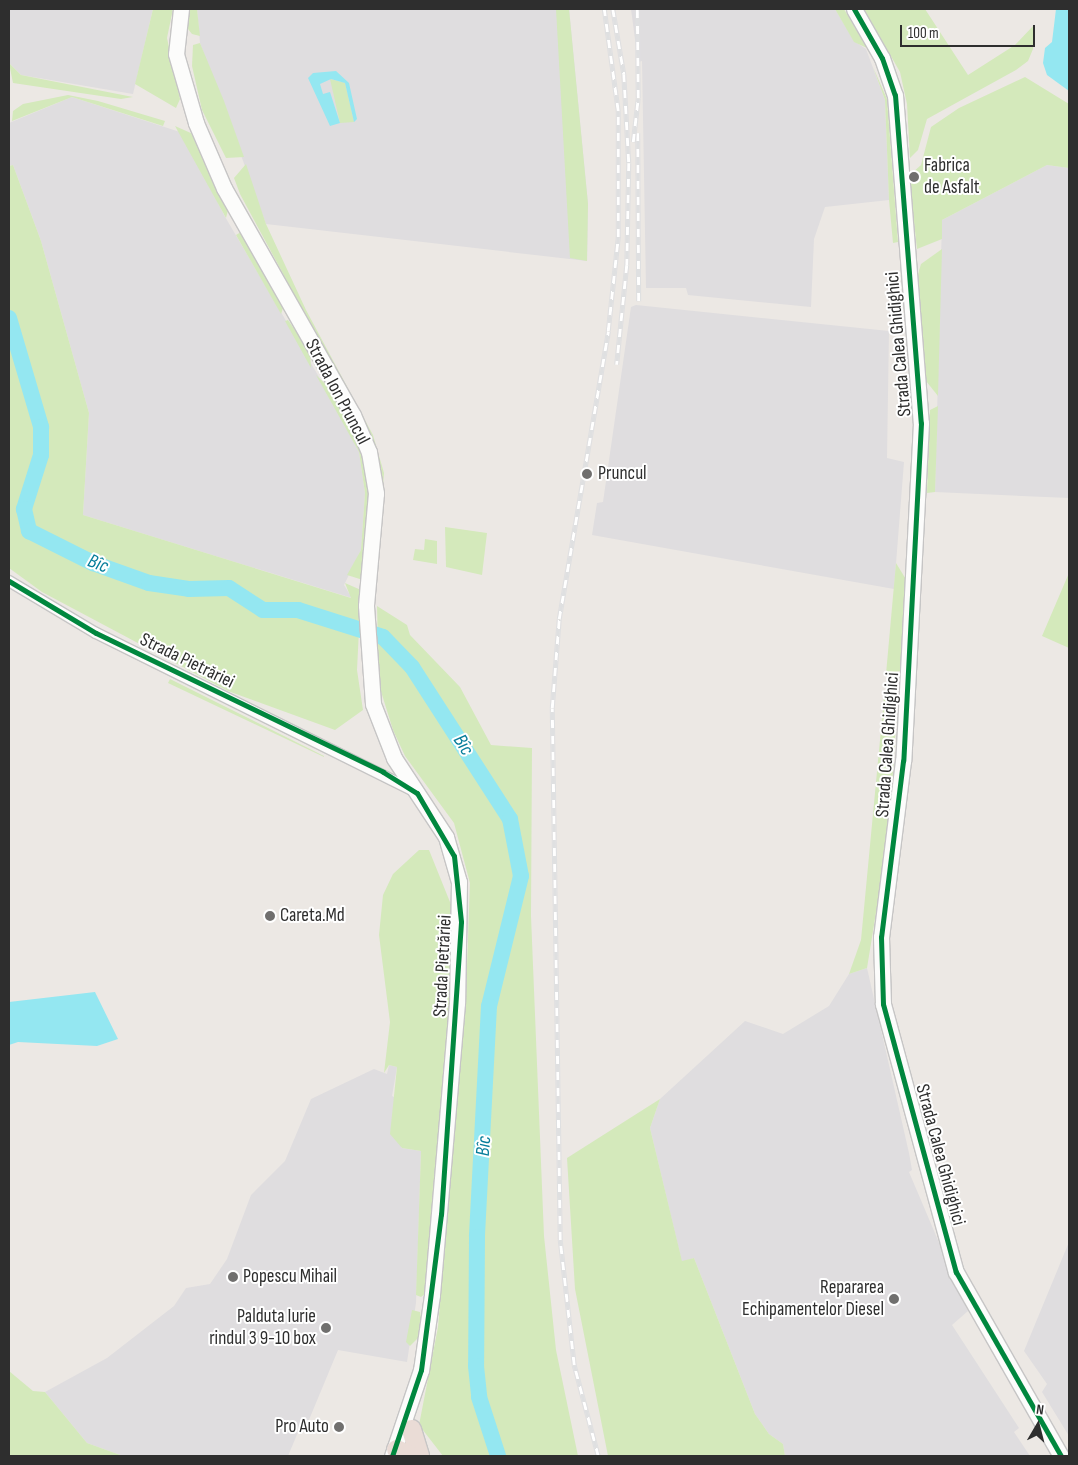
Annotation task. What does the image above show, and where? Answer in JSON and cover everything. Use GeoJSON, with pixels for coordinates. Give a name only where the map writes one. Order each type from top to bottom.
{"type":"FeatureCollection","features":[{"type":"Feature","properties":{"kind":"highway"},"geometry":{"type":"LineString","coordinates":[[404,1454],[410,1429]]}},
{"type":"Feature","properties":{"kind":"street","name":"Strada Ion Pruncul"},"geometry":{"type":"LineString","coordinates":[[181,9],[176,54],[196,123],[224,188],[354,415],[369,452],[376,493],[366,606],[367,655],[373,704],[394,758],[417,793]]}},
{"type":"Feature","properties":{"kind":"street","name":"Strada Calea Ghidighici"},"geometry":{"type":"LineString","coordinates":[[854,9],[885,64],[895,95],[921,422],[903,761],[881,937],[883,1004],[956,1272],[1061,1456]]}},
{"type":"Feature","properties":{"kind":"street","name":"Strada Pietrăriei"},"geometry":{"type":"LineString","coordinates":[[9,581],[96,633],[383,772],[417,793],[454,856],[462,922],[432,1295],[421,1370],[404,1454]]}},
{"type":"Feature","properties":{"kind":"street","name":"Strada Pietrăriei"},"geometry":{"type":"LineString","coordinates":[[410,1429],[428,1374],[434,1323],[432,1295]]}},
{"type":"Feature","properties":{"kind":"shaded area"},"geometry":{"type":"Polygon","coordinates":[[[9,9],[153,9],[133,94],[21,75],[9,63],[9,9]]]}},
{"type":"Feature","properties":{"kind":"shaded area"},"geometry":{"type":"Polygon","coordinates":[[[197,9],[569,9],[588,204],[587,261],[266,224],[200,43],[197,9]]]}},
{"type":"Feature","properties":{"kind":"shaded area"},"geometry":{"type":"Polygon","coordinates":[[[631,9],[835,9],[854,41],[866,49],[885,100],[889,200],[825,207],[814,239],[811,307],[688,295],[686,288],[646,288],[642,61],[638,62],[631,9]]]}},
{"type":"Feature","properties":{"kind":"shaded area"},"geometry":{"type":"Polygon","coordinates":[[[72,97],[183,133],[224,215],[346,423],[359,452],[365,493],[361,550],[344,585],[352,598],[83,515],[89,413],[41,241],[13,165],[9,166],[9,123],[72,97]]]}},
{"type":"Feature","properties":{"kind":"shaded area"},"geometry":{"type":"Polygon","coordinates":[[[1047,165],[1069,168],[1069,498],[935,492],[942,220],[1047,165]]]}},
{"type":"Feature","properties":{"kind":"shaded area"},"geometry":{"type":"Polygon","coordinates":[[[636,305],[889,331],[887,458],[904,462],[894,589],[592,535],[597,503],[603,502],[631,307],[636,305]]]}},
{"type":"Feature","properties":{"kind":"shaded area"},"geometry":{"type":"Polygon","coordinates":[[[867,968],[909,1153],[912,1170],[909,1172],[968,1311],[952,1325],[1019,1428],[1014,1432],[1030,1456],[785,1456],[783,1444],[769,1434],[755,1414],[694,1258],[682,1262],[650,1128],[660,1099],[745,1021],[783,1034],[829,1006],[849,974],[867,968]]]}},
{"type":"Feature","properties":{"kind":"shaded area"},"geometry":{"type":"Polygon","coordinates":[[[389,1065],[397,1067],[392,1096],[396,1098],[393,1132],[402,1148],[421,1151],[416,1303],[407,1362],[338,1350],[306,1427],[301,1425],[288,1456],[123,1456],[87,1443],[45,1392],[107,1358],[174,1306],[186,1288],[210,1284],[227,1259],[251,1195],[285,1161],[311,1099],[374,1069],[387,1074],[389,1065]]]}},
{"type":"Feature","properties":{"kind":"shaded area"},"geometry":{"type":"Polygon","coordinates":[[[1069,1242],[1069,1436],[1042,1392],[1047,1384],[1024,1351],[1069,1242]]]}},
{"type":"Feature","properties":{"kind":"green space"},"geometry":{"type":"Polygon","coordinates":[[[153,9],[173,9],[167,38],[180,99],[176,108],[135,84],[153,9]]]}},
{"type":"Feature","properties":{"kind":"green space"},"geometry":{"type":"Polygon","coordinates":[[[188,9],[197,9],[200,36],[192,34],[184,24],[188,9]]]}},
{"type":"Feature","properties":{"kind":"green space"},"geometry":{"type":"Polygon","coordinates":[[[556,9],[569,9],[588,204],[587,261],[570,258],[556,9]]]}},
{"type":"Feature","properties":{"kind":"green space"},"geometry":{"type":"Polygon","coordinates":[[[835,9],[844,9],[867,48],[854,42],[835,9]]]}},
{"type":"Feature","properties":{"kind":"green space"},"geometry":{"type":"Polygon","coordinates":[[[864,9],[925,9],[968,75],[1015,45],[1034,25],[1033,49],[1028,61],[1016,70],[927,119],[918,150],[910,158],[907,104],[900,72],[864,9]]]}},
{"type":"Feature","properties":{"kind":"green space"},"geometry":{"type":"Polygon","coordinates":[[[200,43],[224,101],[244,157],[226,158],[202,110],[192,66],[193,45],[200,43]]]}},
{"type":"Feature","properties":{"kind":"green space"},"geometry":{"type":"Polygon","coordinates":[[[9,63],[21,75],[133,97],[121,99],[13,83],[9,63]]]}},
{"type":"Feature","properties":{"kind":"green space"},"geometry":{"type":"Polygon","coordinates":[[[873,67],[887,99],[898,242],[893,243],[889,200],[885,100],[873,67]]]}},
{"type":"Feature","properties":{"kind":"green space"},"geometry":{"type":"Polygon","coordinates":[[[1025,77],[1069,104],[1069,168],[1047,165],[942,220],[942,239],[917,249],[910,185],[912,173],[921,165],[931,127],[959,108],[1025,77]]]}},
{"type":"Feature","properties":{"kind":"green space"},"geometry":{"type":"Polygon","coordinates":[[[330,79],[345,83],[354,122],[340,123],[330,79]]]}},
{"type":"Feature","properties":{"kind":"green space"},"geometry":{"type":"Polygon","coordinates":[[[68,95],[98,101],[165,121],[163,126],[72,97],[12,121],[13,111],[23,104],[68,95]]]}},
{"type":"Feature","properties":{"kind":"green space"},"geometry":{"type":"Polygon","coordinates":[[[175,126],[193,134],[228,210],[226,218],[175,126]]]}},
{"type":"Feature","properties":{"kind":"green space"},"geometry":{"type":"Polygon","coordinates":[[[246,164],[266,224],[306,310],[373,435],[384,473],[381,513],[380,466],[370,435],[240,194],[234,178],[246,164]]]}},
{"type":"Feature","properties":{"kind":"green space"},"geometry":{"type":"Polygon","coordinates":[[[13,165],[41,241],[89,413],[83,515],[351,598],[345,583],[361,590],[357,670],[363,710],[335,730],[228,691],[42,592],[9,568],[9,166],[13,165]]]}},
{"type":"Feature","properties":{"kind":"green space"},"geometry":{"type":"Polygon","coordinates":[[[241,232],[284,305],[281,314],[236,235],[241,232]]]}},
{"type":"Feature","properties":{"kind":"green space"},"geometry":{"type":"Polygon","coordinates":[[[942,249],[938,396],[926,381],[918,274],[921,264],[942,249]]]}},
{"type":"Feature","properties":{"kind":"green space"},"geometry":{"type":"Polygon","coordinates":[[[288,320],[310,351],[311,368],[285,321],[288,320]]]}},
{"type":"Feature","properties":{"kind":"green space"},"geometry":{"type":"Polygon","coordinates":[[[316,375],[336,394],[360,440],[372,495],[363,580],[347,575],[361,550],[365,493],[359,452],[316,375]]]}},
{"type":"Feature","properties":{"kind":"green space"},"geometry":{"type":"Polygon","coordinates":[[[938,406],[935,492],[927,493],[930,410],[938,406]]]}},
{"type":"Feature","properties":{"kind":"green space"},"geometry":{"type":"Polygon","coordinates":[[[445,527],[487,533],[482,575],[446,567],[445,527]]]}},
{"type":"Feature","properties":{"kind":"green space"},"geometry":{"type":"Polygon","coordinates":[[[425,539],[437,541],[437,564],[413,560],[415,549],[424,550],[425,539]]]}},
{"type":"Feature","properties":{"kind":"green space"},"geometry":{"type":"Polygon","coordinates":[[[896,563],[907,581],[900,671],[886,674],[896,563]]]}},
{"type":"Feature","properties":{"kind":"green space"},"geometry":{"type":"Polygon","coordinates":[[[1069,573],[1069,648],[1042,636],[1069,573]]]}},
{"type":"Feature","properties":{"kind":"green space"},"geometry":{"type":"Polygon","coordinates":[[[377,606],[407,625],[410,635],[460,687],[491,745],[532,748],[531,916],[544,1236],[556,1350],[578,1456],[443,1456],[419,1425],[438,1327],[466,994],[470,883],[454,823],[405,756],[393,730],[379,685],[377,606]]]}},
{"type":"Feature","properties":{"kind":"green space"},"geometry":{"type":"Polygon","coordinates":[[[170,679],[324,756],[324,757],[168,683],[170,679]]]}},
{"type":"Feature","properties":{"kind":"green space"},"geometry":{"type":"Polygon","coordinates":[[[898,693],[889,833],[867,968],[849,974],[861,940],[884,698],[898,693]]]}},
{"type":"Feature","properties":{"kind":"green space"},"geometry":{"type":"Polygon","coordinates":[[[419,850],[429,850],[452,907],[449,1033],[426,1293],[421,1297],[416,1295],[421,1151],[402,1148],[390,1134],[397,1067],[389,1065],[384,1073],[390,1022],[379,935],[383,895],[393,874],[419,850]]]}},
{"type":"Feature","properties":{"kind":"green space"},"geometry":{"type":"Polygon","coordinates":[[[660,1099],[650,1128],[682,1261],[694,1258],[755,1414],[769,1434],[783,1444],[785,1456],[608,1456],[575,1289],[567,1158],[660,1099]]]}},
{"type":"Feature","properties":{"kind":"green space"},"geometry":{"type":"Polygon","coordinates":[[[412,1310],[420,1312],[422,1323],[420,1336],[410,1346],[406,1342],[412,1310]]]}},
{"type":"Feature","properties":{"kind":"green space"},"geometry":{"type":"Polygon","coordinates":[[[9,1371],[33,1391],[45,1392],[87,1443],[123,1456],[9,1456],[9,1371]]]}},
{"type":"Feature","properties":{"kind":"water"},"geometry":{"type":"Polygon","coordinates":[[[1056,9],[1069,9],[1069,91],[1047,75],[1043,63],[1045,48],[1052,42],[1056,9]]]}},
{"type":"Feature","properties":{"kind":"water"},"geometry":{"type":"Polygon","coordinates":[[[336,71],[349,83],[357,119],[354,122],[345,83],[331,79],[320,84],[323,94],[330,92],[340,123],[330,126],[308,78],[313,73],[336,71]]]}},
{"type":"Feature","properties":{"kind":"water"},"geometry":{"type":"Polygon","coordinates":[[[95,992],[118,1039],[97,1046],[18,1042],[9,1045],[9,1002],[95,992]]]}},
{"type":"Feature","properties":{"kind":"waterway","name":"Bîc"},"geometry":{"type":"LineString","coordinates":[[9,318],[41,427],[41,455],[24,509],[29,531],[93,563],[149,583],[189,589],[229,588],[263,610],[298,610],[383,637],[412,667],[510,819],[521,876],[489,1006],[477,1237],[476,1366],[479,1397],[498,1456]]}},
{"type":"Feature","properties":{"kind":"railway"},"geometry":{"type":"LineString","coordinates":[[598,1456],[574,1365],[560,1240],[552,708],[559,619],[608,331],[618,237],[618,111],[604,9]]}},
{"type":"Feature","properties":{"kind":"railway"},"geometry":{"type":"LineString","coordinates":[[613,9],[624,74],[629,163],[627,265],[617,364]]}},
{"type":"Feature","properties":{"kind":"railway"},"geometry":{"type":"LineString","coordinates":[[633,142],[638,98],[637,9]]}},
{"type":"Feature","properties":{"kind":"railway"},"geometry":{"type":"LineString","coordinates":[[638,133],[639,301]]}},
{"type":"Feature","properties":{"kind":"cycle path"},"geometry":{"type":"LineString","coordinates":[[854,9],[882,58],[895,95],[921,423],[903,761],[881,937],[883,1004],[956,1272],[1061,1456]]}},
{"type":"Feature","properties":{"kind":"cycle path"},"geometry":{"type":"LineString","coordinates":[[9,581],[96,633],[383,772],[417,793],[454,856],[461,922],[441,1214],[421,1370],[392,1456]]}},
{"type":"Feature","properties":{"kind":"place","name":"Fabrica de Asfalt"},"geometry":{"type":"Point","coordinates":[914,177]}},
{"type":"Feature","properties":{"kind":"place","name":"Pruncul"},"geometry":{"type":"Point","coordinates":[587,474]}},
{"type":"Feature","properties":{"kind":"place","name":"Careta.Md"},"geometry":{"type":"Point","coordinates":[270,916]}},
{"type":"Feature","properties":{"kind":"place","name":"Popescu Mihail"},"geometry":{"type":"Point","coordinates":[233,1277]}},
{"type":"Feature","properties":{"kind":"place","name":"Repararea Echipamentelor Diesel"},"geometry":{"type":"Point","coordinates":[894,1299]}},
{"type":"Feature","properties":{"kind":"place","name":"Palduta Iurie rindul 3 9-10 box"},"geometry":{"type":"Point","coordinates":[326,1328]}},
{"type":"Feature","properties":{"kind":"place","name":"Pro Auto"},"geometry":{"type":"Point","coordinates":[339,1427]}}]}
